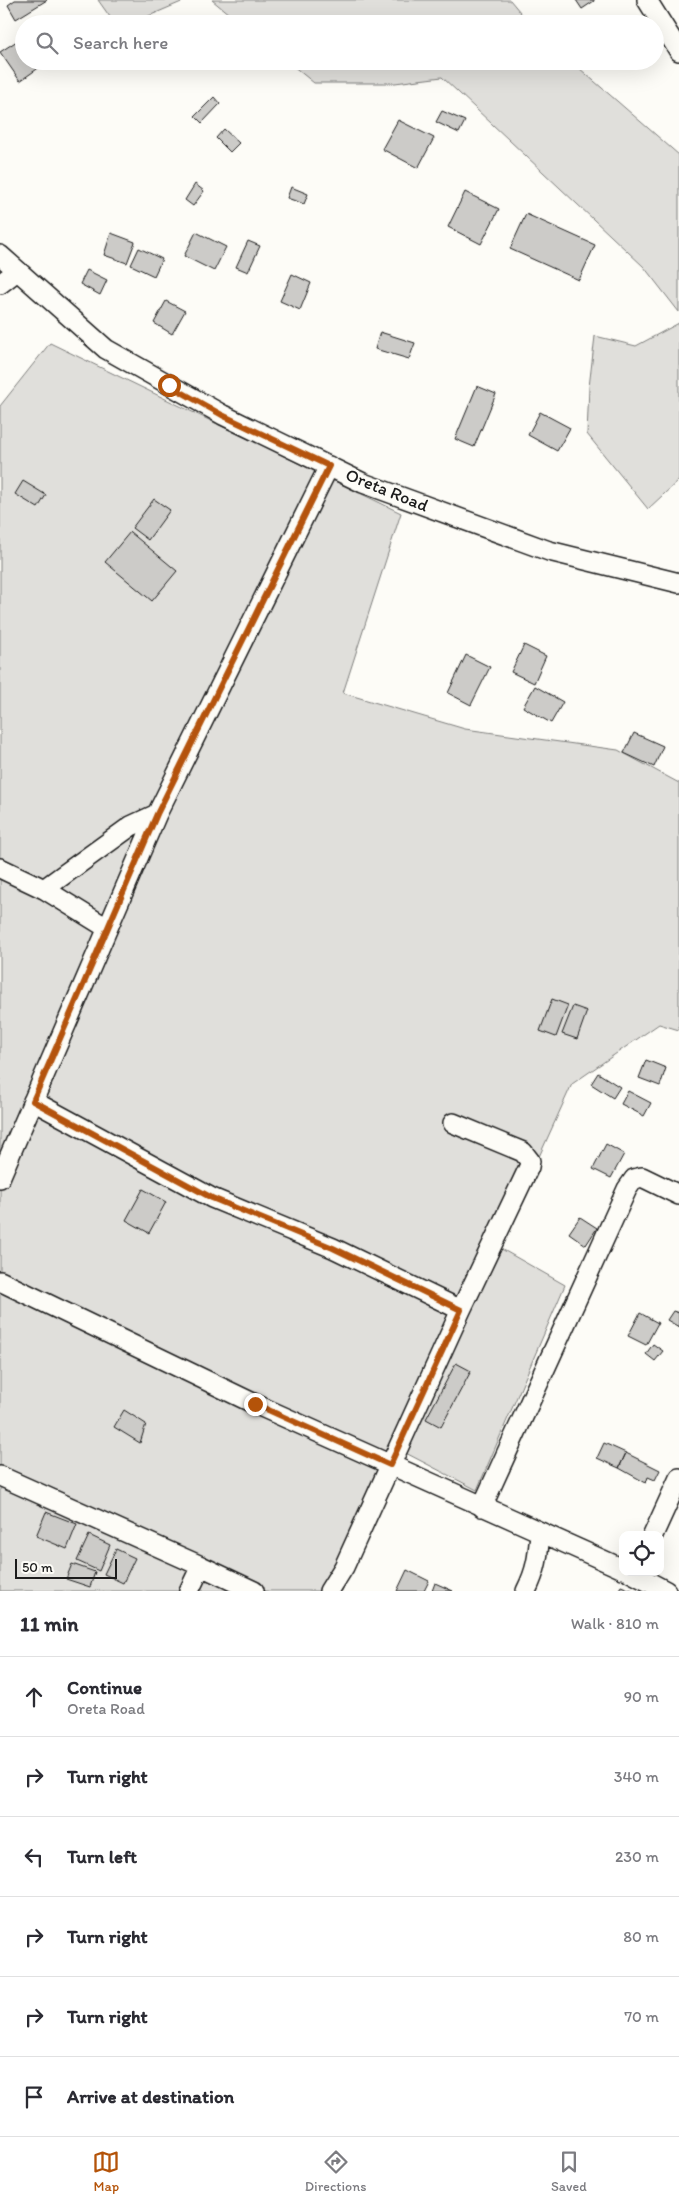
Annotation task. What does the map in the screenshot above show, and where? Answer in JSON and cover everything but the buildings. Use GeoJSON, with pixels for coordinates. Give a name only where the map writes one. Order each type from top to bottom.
{"type":"FeatureCollection","features":[{"type":"Feature","properties":{"kind":"street"},"geometry":{"type":"LineString","coordinates":[[647,0],[656,15]]}},
{"type":"Feature","properties":{"kind":"street"},"geometry":{"type":"LineString","coordinates":[[664,27],[679,51]]}},
{"type":"Feature","properties":{"kind":"street","name":"Oreta Road"},"geometry":{"type":"LineString","coordinates":[[0,255],[106,349],[222,415],[363,483],[549,552],[679,583]]}},
{"type":"Feature","properties":{"kind":"street"},"geometry":{"type":"LineString","coordinates":[[0,284],[18,271]]}},
{"type":"Feature","properties":{"kind":"street"},"geometry":{"type":"LineString","coordinates":[[0,1178],[157,814],[329,466]]}},
{"type":"Feature","properties":{"kind":"street"},"geometry":{"type":"LineString","coordinates":[[44,889],[131,826],[157,814]]}},
{"type":"Feature","properties":{"kind":"street"},"geometry":{"type":"LineString","coordinates":[[119,835],[142,847]]}},
{"type":"Feature","properties":{"kind":"street"},"geometry":{"type":"LineString","coordinates":[[0,868],[44,889],[107,928]]}},
{"type":"Feature","properties":{"kind":"street"},"geometry":{"type":"LineString","coordinates":[[33,1101],[212,1198],[333,1248],[461,1310]]}},
{"type":"Feature","properties":{"kind":"street"},"geometry":{"type":"LineString","coordinates":[[329,1591],[344,1567],[530,1161],[523,1152],[453,1123]]}},
{"type":"Feature","properties":{"kind":"street"},"geometry":{"type":"LineString","coordinates":[[482,1507],[627,1189],[634,1179],[642,1177],[679,1195]]}},
{"type":"Feature","properties":{"kind":"street"},"geometry":{"type":"LineString","coordinates":[[0,1281],[255,1404],[619,1567]]}},
{"type":"Feature","properties":{"kind":"street"},"geometry":{"type":"LineString","coordinates":[[0,1476],[254,1591]]}},
{"type":"Feature","properties":{"kind":"street"},"geometry":{"type":"LineString","coordinates":[[654,1531],[679,1478]]}},
{"type":"Feature","properties":{"kind":"street"},"geometry":{"type":"LineString","coordinates":[[526,1591],[536,1572],[540,1532]]}},
{"type":"Feature","properties":{"kind":"street"},"geometry":{"type":"LineString","coordinates":[[189,1591],[201,1566]]}},
{"type":"Feature","properties":{"kind":"street"},"geometry":{"type":"LineString","coordinates":[[638,1576],[666,1591]]}},
{"type":"Feature","properties":{"kind":"shaded area"},"geometry":{"type":"Polygon","coordinates":[[[98,0],[186,0],[151,15],[109,15],[98,0]]]}},
{"type":"Feature","properties":{"kind":"shaded area"},"geometry":{"type":"Polygon","coordinates":[[[212,0],[510,0],[522,15],[230,15],[212,0]]]}},
{"type":"Feature","properties":{"kind":"shaded area"},"geometry":{"type":"Polygon","coordinates":[[[298,70],[581,70],[679,155],[679,312],[644,267],[442,77],[395,83],[314,83],[298,70]]]}},
{"type":"Feature","properties":{"kind":"shaded area"},"geometry":{"type":"Polygon","coordinates":[[[679,323],[679,480],[648,509],[587,434],[589,387],[595,336],[636,346],[679,323]]]}},
{"type":"Feature","properties":{"kind":"shaded area"},"geometry":{"type":"Polygon","coordinates":[[[50,343],[401,513],[343,693],[465,729],[618,750],[679,783],[679,1030],[659,1024],[572,1084],[498,1247],[565,1285],[477,1490],[398,1449],[342,1591],[0,1591],[0,406],[50,343]]]}},
{"type":"Feature","properties":{"kind":"route"},"geometry":{"type":"LineString","coordinates":[[169,385],[222,415],[329,466],[157,814],[33,1101],[212,1198],[333,1248],[461,1310],[390,1465],[255,1404]]}}]}
